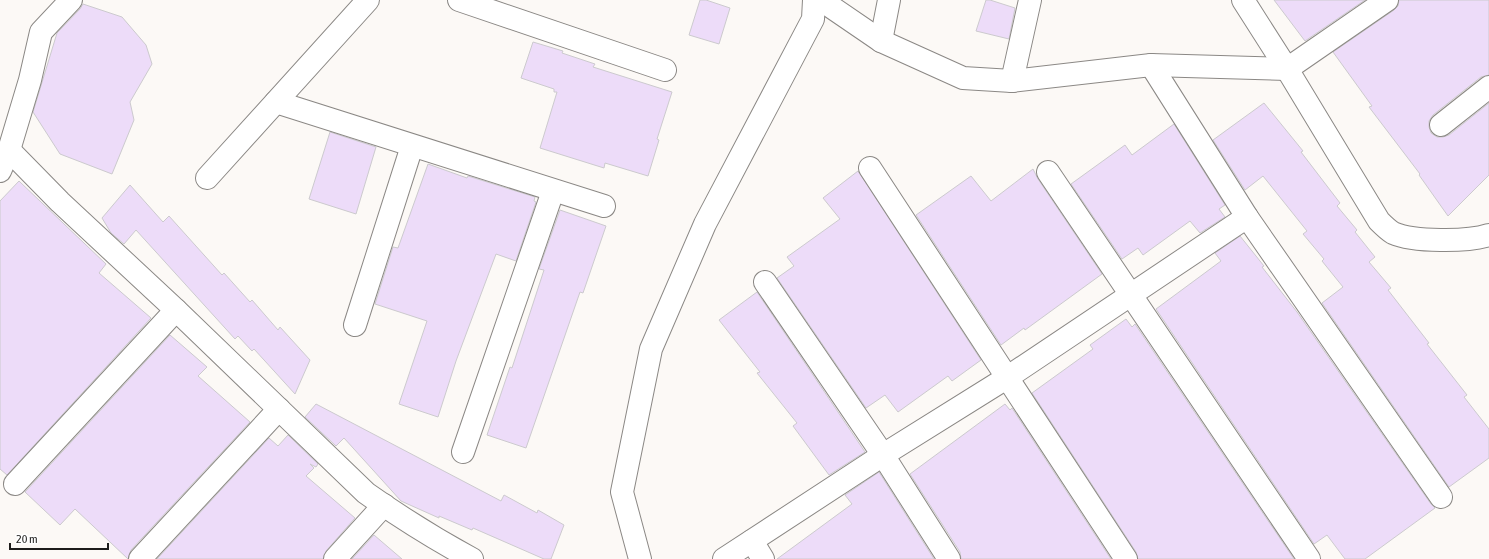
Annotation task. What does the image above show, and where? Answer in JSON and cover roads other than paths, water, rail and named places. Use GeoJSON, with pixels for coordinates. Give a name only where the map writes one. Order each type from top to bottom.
{"type":"FeatureCollection","features":[{"type":"Feature","properties":{"kind":"street"},"geometry":{"type":"LineString","coordinates":[[0,172],[9,150],[30,80],[41,32],[71,0]]}},
{"type":"Feature","properties":{"kind":"street"},"geometry":{"type":"LineString","coordinates":[[207,178],[368,0]]}},
{"type":"Feature","properties":{"kind":"street"},"geometry":{"type":"LineString","coordinates":[[459,0],[665,70]]}},
{"type":"Feature","properties":{"kind":"street"},"geometry":{"type":"LineString","coordinates":[[640,559],[622,492],[651,349],[705,224],[813,19],[814,0]]}},
{"type":"Feature","properties":{"kind":"street"},"geometry":{"type":"LineString","coordinates":[[821,0],[881,41],[963,78],[1012,81],[1151,65],[1287,69],[1387,0]]}},
{"type":"Feature","properties":{"kind":"street"},"geometry":{"type":"LineString","coordinates":[[881,41],[889,0]]}},
{"type":"Feature","properties":{"kind":"street"},"geometry":{"type":"LineString","coordinates":[[1012,81],[1030,0]]}},
{"type":"Feature","properties":{"kind":"street"},"geometry":{"type":"LineString","coordinates":[[1243,0],[1287,69],[1379,221],[1392,232],[1408,238],[1442,241],[1489,235]]}},
{"type":"Feature","properties":{"kind":"street"},"geometry":{"type":"LineString","coordinates":[[1151,65],[1247,217],[1442,496]]}},
{"type":"Feature","properties":{"kind":"street"},"geometry":{"type":"LineString","coordinates":[[1441,124],[1489,87]]}},
{"type":"Feature","properties":{"kind":"street"},"geometry":{"type":"LineString","coordinates":[[276,102],[604,206]]}},
{"type":"Feature","properties":{"kind":"street"},"geometry":{"type":"LineString","coordinates":[[355,325],[412,146]]}},
{"type":"Feature","properties":{"kind":"street"},"geometry":{"type":"LineString","coordinates":[[9,150],[60,202],[176,310],[366,493],[448,546],[472,559]]}},
{"type":"Feature","properties":{"kind":"street"},"geometry":{"type":"LineString","coordinates":[[870,168],[1126,559]]}},
{"type":"Feature","properties":{"kind":"street"},"geometry":{"type":"LineString","coordinates":[[1048,172],[1309,559]]}},
{"type":"Feature","properties":{"kind":"street"},"geometry":{"type":"LineString","coordinates":[[463,452],[554,191]]}},
{"type":"Feature","properties":{"kind":"street"},"geometry":{"type":"LineString","coordinates":[[724,559],[758,550],[883,455],[1008,377],[1247,217]]}},
{"type":"Feature","properties":{"kind":"street"},"geometry":{"type":"LineString","coordinates":[[765,282],[883,455],[949,559]]}},
{"type":"Feature","properties":{"kind":"street"},"geometry":{"type":"LineString","coordinates":[[15,484],[176,310]]}},
{"type":"Feature","properties":{"kind":"street"},"geometry":{"type":"LineString","coordinates":[[140,559],[279,409]]}},
{"type":"Feature","properties":{"kind":"street"},"geometry":{"type":"LineString","coordinates":[[335,559],[384,505]]}}]}
